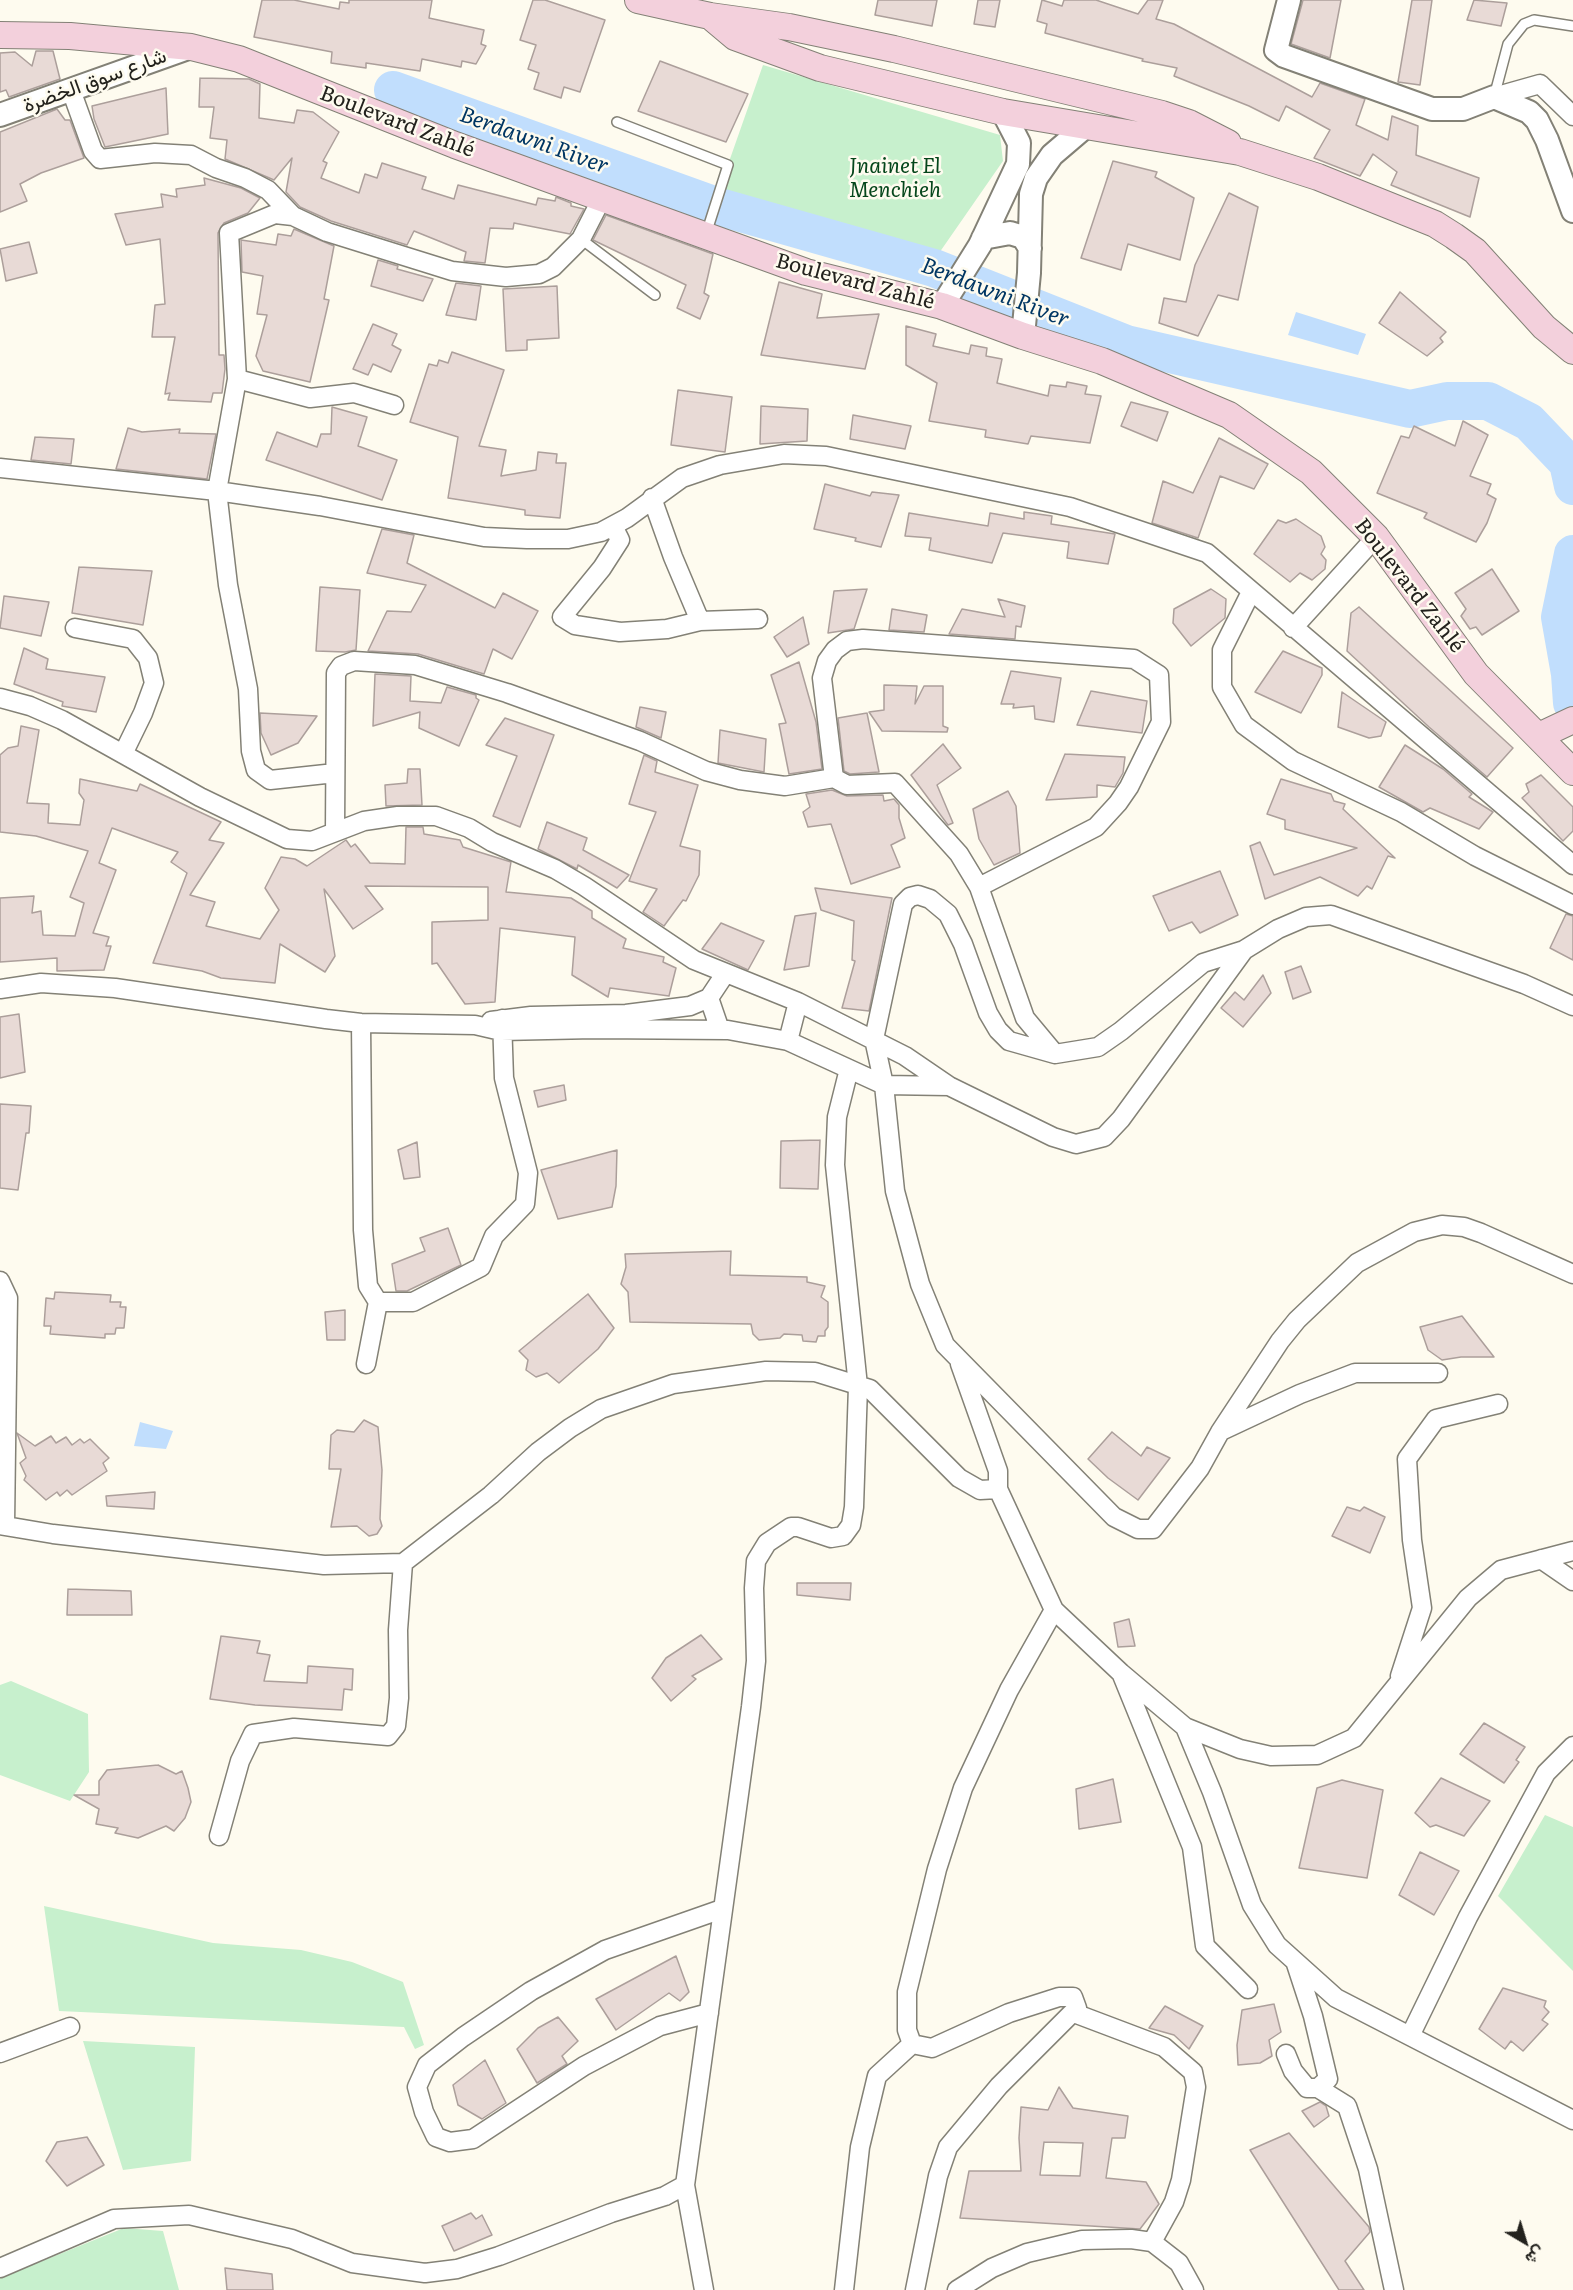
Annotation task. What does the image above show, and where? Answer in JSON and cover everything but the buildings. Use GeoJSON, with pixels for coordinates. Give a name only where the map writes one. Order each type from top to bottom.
{"type":"FeatureCollection","features":[{"type":"Feature","properties":{"kind":"main road"},"geometry":{"type":"LineString","coordinates":[[638,0],[677,4],[710,16],[789,27],[894,49],[1162,114],[1222,138],[1240,152]]}},
{"type":"Feature","properties":{"kind":"main road"},"geometry":{"type":"LineString","coordinates":[[710,16],[735,37],[820,68],[1003,112],[1240,152],[1318,177],[1435,224],[1475,251],[1544,327],[1573,351]]}},
{"type":"Feature","properties":{"kind":"main road","name":"Boulevard Zahlé"},"geometry":{"type":"LineString","coordinates":[[0,35],[70,36],[191,47],[239,59],[455,145],[602,198],[708,226],[806,272],[946,299],[1024,326],[1229,415],[1311,472],[1376,537],[1476,674],[1573,772]]}},
{"type":"Feature","properties":{"kind":"main road"},"geometry":{"type":"LineString","coordinates":[[1539,736],[1573,720]]}},
{"type":"Feature","properties":{"kind":"street"},"geometry":{"type":"LineString","coordinates":[[1289,0],[1276,50],[1284,56],[1432,109],[1463,109],[1494,97],[1540,84],[1573,116]]}},
{"type":"Feature","properties":{"kind":"street","name":"شارع سوق الخضرة"},"geometry":{"type":"LineString","coordinates":[[0,115],[191,47]]}},
{"type":"Feature","properties":{"kind":"street"},"geometry":{"type":"LineString","coordinates":[[71,90],[93,151],[100,159],[155,153],[191,155],[268,190],[293,216]]}},
{"type":"Feature","properties":{"kind":"street"},"geometry":{"type":"LineString","coordinates":[[1494,97],[1529,112],[1537,120],[1547,140],[1573,211]]}},
{"type":"Feature","properties":{"kind":"street"},"geometry":{"type":"LineString","coordinates":[[946,299],[981,242],[1018,164],[1020,152],[1003,112]]}},
{"type":"Feature","properties":{"kind":"street"},"geometry":{"type":"LineString","coordinates":[[1024,326],[1030,251],[1030,194],[1036,178],[1062,145],[1086,126]]}},
{"type":"Feature","properties":{"kind":"street"},"geometry":{"type":"LineString","coordinates":[[335,772],[270,780],[256,770],[251,752],[248,689],[228,585],[217,491],[237,379],[229,233],[275,214],[293,216],[327,232],[452,271],[506,277],[539,274],[553,267],[581,239],[602,198]]}},
{"type":"Feature","properties":{"kind":"street"},"geometry":{"type":"LineString","coordinates":[[981,242],[1010,233],[1023,237],[1030,251]]}},
{"type":"Feature","properties":{"kind":"street"},"geometry":{"type":"LineString","coordinates":[[237,379],[310,398],[354,393],[394,405]]}},
{"type":"Feature","properties":{"kind":"street"},"geometry":{"type":"LineString","coordinates":[[0,468],[217,491],[320,506],[484,537],[567,539],[601,532],[682,478],[720,465],[784,454],[826,456],[1059,504],[1123,522],[1207,553],[1573,865]]}},
{"type":"Feature","properties":{"kind":"street"},"geometry":{"type":"LineString","coordinates":[[652,498],[673,557],[700,621]]}},
{"type":"Feature","properties":{"kind":"street"},"geometry":{"type":"LineString","coordinates":[[613,526],[620,540],[602,567],[561,617],[575,625],[620,632],[667,629],[700,621],[758,620]]}},
{"type":"Feature","properties":{"kind":"street"},"geometry":{"type":"LineString","coordinates":[[1293,628],[1376,537]]}},
{"type":"Feature","properties":{"kind":"street"},"geometry":{"type":"LineString","coordinates":[[1251,592],[1222,650],[1222,687],[1244,725],[1293,761],[1401,812],[1475,856],[1573,905]]}},
{"type":"Feature","properties":{"kind":"street"},"geometry":{"type":"LineString","coordinates":[[75,628],[133,639],[148,658],[154,683],[143,713],[123,754]]}},
{"type":"Feature","properties":{"kind":"street"},"geometry":{"type":"LineString","coordinates":[[834,778],[822,678],[827,661],[847,641],[863,639],[1134,659],[1159,675],[1161,722],[1129,788],[1118,803],[1096,827],[979,887]]}},
{"type":"Feature","properties":{"kind":"street"},"geometry":{"type":"LineString","coordinates":[[335,831],[336,673],[340,666],[347,663],[372,661],[415,665],[507,693],[640,741],[706,771],[740,780],[785,786],[834,778],[847,785],[895,783],[958,854],[979,887],[1025,1018],[1055,1054]]}},
{"type":"Feature","properties":{"kind":"street"},"geometry":{"type":"LineString","coordinates":[[0,698],[30,706],[62,720],[256,826],[287,839],[312,841],[364,821],[436,816],[555,869],[694,960],[798,1002],[905,1056],[949,1086],[1053,1137],[1076,1144],[1104,1137],[1121,1119],[1244,950]]}},
{"type":"Feature","properties":{"kind":"street"},"geometry":{"type":"LineString","coordinates":[[1573,1006],[1524,984],[1332,915],[1306,916],[1278,929],[1244,950],[1203,963],[1121,1031],[1098,1047],[1055,1054],[1010,1041],[998,1030],[988,1013],[963,944],[948,914],[930,899],[918,895],[910,897],[903,904],[874,1039],[884,1085],[895,1191],[924,1297],[945,1345],[1114,1517],[1138,1529],[1153,1529],[1200,1468],[1220,1432],[1297,1320],[1357,1263],[1414,1232],[1442,1225],[1464,1227],[1573,1274]]}},
{"type":"Feature","properties":{"kind":"street"},"geometry":{"type":"LineString","coordinates":[[502,1025],[690,1006],[709,998],[725,974]]}},
{"type":"Feature","properties":{"kind":"street"},"geometry":{"type":"LineString","coordinates":[[0,989],[41,983],[115,988],[361,1023],[720,1030],[788,1041],[884,1085],[949,1086]]}},
{"type":"Feature","properties":{"kind":"street"},"geometry":{"type":"LineString","coordinates":[[709,998],[720,1030]]}},
{"type":"Feature","properties":{"kind":"street"},"geometry":{"type":"LineString","coordinates":[[788,1041],[798,1002]]}},
{"type":"Feature","properties":{"kind":"street"},"geometry":{"type":"LineString","coordinates":[[361,1023],[363,1230],[368,1286],[378,1302],[366,1364]]}},
{"type":"Feature","properties":{"kind":"street"},"geometry":{"type":"LineString","coordinates":[[378,1302],[412,1302],[473,1272],[487,1257],[494,1236],[525,1204],[528,1173],[504,1078],[502,1025]]}},
{"type":"Feature","properties":{"kind":"street"},"geometry":{"type":"LineString","coordinates":[[704,2290],[685,2185],[756,1661],[754,1588],[756,1560],[767,1543],[791,1527],[798,1527],[831,1538],[843,1536],[851,1525],[858,1386],[835,1166],[837,1117],[849,1070]]}},
{"type":"Feature","properties":{"kind":"street"},"geometry":{"type":"LineString","coordinates":[[0,1281],[8,1298],[3,1525],[53,1534],[324,1565],[403,1563],[491,1495],[538,1452],[601,1409],[673,1384],[766,1371],[815,1372],[870,1389],[958,1478],[980,1490],[998,1489]]}},
{"type":"Feature","properties":{"kind":"street"},"geometry":{"type":"LineString","coordinates":[[958,1359],[998,1471],[998,1489],[1054,1610],[1121,1673],[1185,1727],[1240,1749],[1271,1756],[1317,1755],[1354,1738],[1468,1598],[1501,1570],[1573,1551]]}},
{"type":"Feature","properties":{"kind":"street"},"geometry":{"type":"LineString","coordinates":[[1220,1432],[1300,1394],[1355,1373],[1438,1372]]}},
{"type":"Feature","properties":{"kind":"street"},"geometry":{"type":"LineString","coordinates":[[1396,1688],[1422,1608],[1412,1540],[1407,1459],[1436,1419],[1498,1404]]}},
{"type":"Feature","properties":{"kind":"street"},"geometry":{"type":"LineString","coordinates":[[1541,1559],[1573,1581]]}},
{"type":"Feature","properties":{"kind":"street"},"geometry":{"type":"LineString","coordinates":[[219,1836],[240,1761],[254,1734],[294,1728],[388,1736],[396,1726],[403,1563]]}},
{"type":"Feature","properties":{"kind":"street"},"geometry":{"type":"LineString","coordinates":[[912,2044],[907,2030],[907,1992],[937,1869],[963,1788],[1009,1690],[1054,1610]]}},
{"type":"Feature","properties":{"kind":"street"},"geometry":{"type":"LineString","coordinates":[[1121,1673],[1192,1847],[1205,1946],[1248,1989]]}},
{"type":"Feature","properties":{"kind":"street"},"geometry":{"type":"LineString","coordinates":[[1185,1727],[1252,1905],[1277,1944],[1295,1963],[1336,1998],[1573,2120]]}},
{"type":"Feature","properties":{"kind":"street"},"geometry":{"type":"LineString","coordinates":[[1410,2036],[1468,1917],[1545,1773],[1573,1746]]}},
{"type":"Feature","properties":{"kind":"street"},"geometry":{"type":"LineString","coordinates":[[709,2013],[660,2026],[584,2066],[473,2139],[450,2142],[436,2137],[424,2112],[417,2087],[427,2066],[463,2037],[531,1991],[605,1950],[722,1909]]}},
{"type":"Feature","properties":{"kind":"street"},"geometry":{"type":"LineString","coordinates":[[1295,1963],[1327,2069],[1328,2079],[1318,2088]]}},
{"type":"Feature","properties":{"kind":"street"},"geometry":{"type":"LineString","coordinates":[[912,2044],[933,2048],[1009,2013],[1059,1997],[1072,1997],[1077,2008],[999,2086],[948,2147],[938,2176],[915,2290]]}},
{"type":"Feature","properties":{"kind":"street"},"geometry":{"type":"LineString","coordinates":[[1074,2013],[1164,2047],[1193,2072],[1196,2087],[1181,2180],[1174,2202],[1152,2242]]}},
{"type":"Feature","properties":{"kind":"street"},"geometry":{"type":"LineString","coordinates":[[0,2053],[70,2027]]}},
{"type":"Feature","properties":{"kind":"street"},"geometry":{"type":"LineString","coordinates":[[844,2290],[860,2147],[877,2076],[912,2044]]}},
{"type":"Feature","properties":{"kind":"street"},"geometry":{"type":"LineString","coordinates":[[1286,2054],[1293,2071],[1307,2088],[1318,2088],[1347,2106],[1368,2169],[1394,2290]]}},
{"type":"Feature","properties":{"kind":"street"},"geometry":{"type":"LineString","coordinates":[[0,2268],[114,2219],[189,2215],[292,2240],[352,2263],[425,2274],[457,2269],[499,2256],[611,2213],[665,2196],[685,2185]]}},
{"type":"Feature","properties":{"kind":"street"},"geometry":{"type":"LineString","coordinates":[[957,2290],[992,2268],[1027,2253],[1082,2240],[1131,2239],[1152,2242],[1179,2263],[1194,2290]]}},
{"type":"Feature","properties":{"kind":"lane"},"geometry":{"type":"LineString","coordinates":[[1494,97],[1508,44],[1524,24],[1534,20],[1573,26]]}},
{"type":"Feature","properties":{"kind":"lane"},"geometry":{"type":"LineString","coordinates":[[617,122],[728,165],[708,226]]}},
{"type":"Feature","properties":{"kind":"lane"},"geometry":{"type":"LineString","coordinates":[[581,239],[656,295]]}},
{"type":"Feature","properties":{"kind":"green space","name":"Jnainet El Menchieh"},"geometry":{"type":"Polygon","coordinates":[[[763,65],[1000,135],[1003,161],[928,269],[718,193],[763,65]]]}},
{"type":"Feature","properties":{"kind":"green space"},"geometry":{"type":"Polygon","coordinates":[[[11,1681],[88,1714],[89,1772],[70,1801],[0,1775],[0,1685],[11,1681]]]}},
{"type":"Feature","properties":{"kind":"green space"},"geometry":{"type":"Polygon","coordinates":[[[1545,1815],[1573,1827],[1573,1971],[1498,1896],[1545,1815]]]}},
{"type":"Feature","properties":{"kind":"green space"},"geometry":{"type":"Polygon","coordinates":[[[44,1906],[213,1943],[301,1950],[352,1962],[403,1982],[424,2045],[415,2049],[404,2027],[59,2011],[44,1906]]]}},
{"type":"Feature","properties":{"kind":"green space"},"geometry":{"type":"Polygon","coordinates":[[[83,2041],[195,2047],[191,2161],[123,2170],[83,2041]]]}},
{"type":"Feature","properties":{"kind":"green space"},"geometry":{"type":"Polygon","coordinates":[[[124,2228],[163,2231],[179,2290],[0,2290],[0,2278],[124,2228]]]}},
{"type":"Feature","properties":{"kind":"water"},"geometry":{"type":"Polygon","coordinates":[[[1296,312],[1366,334],[1358,355],[1288,335],[1296,312]]]}},
{"type":"Feature","properties":{"kind":"water"},"geometry":{"type":"Polygon","coordinates":[[[140,1422],[173,1431],[166,1449],[134,1446],[140,1422]]]}},
{"type":"Feature","properties":{"kind":"waterway","name":"Berdawni River"},"geometry":{"type":"LineString","coordinates":[[393,90],[716,206],[934,268],[1126,344],[1410,409],[1447,401],[1488,401],[1529,422],[1568,463],[1573,486]]}},
{"type":"Feature","properties":{"kind":"waterway","name":"Berdawni River"},"geometry":{"type":"LineString","coordinates":[[1572,703],[1570,674],[1560,617],[1573,554]]}}]}
